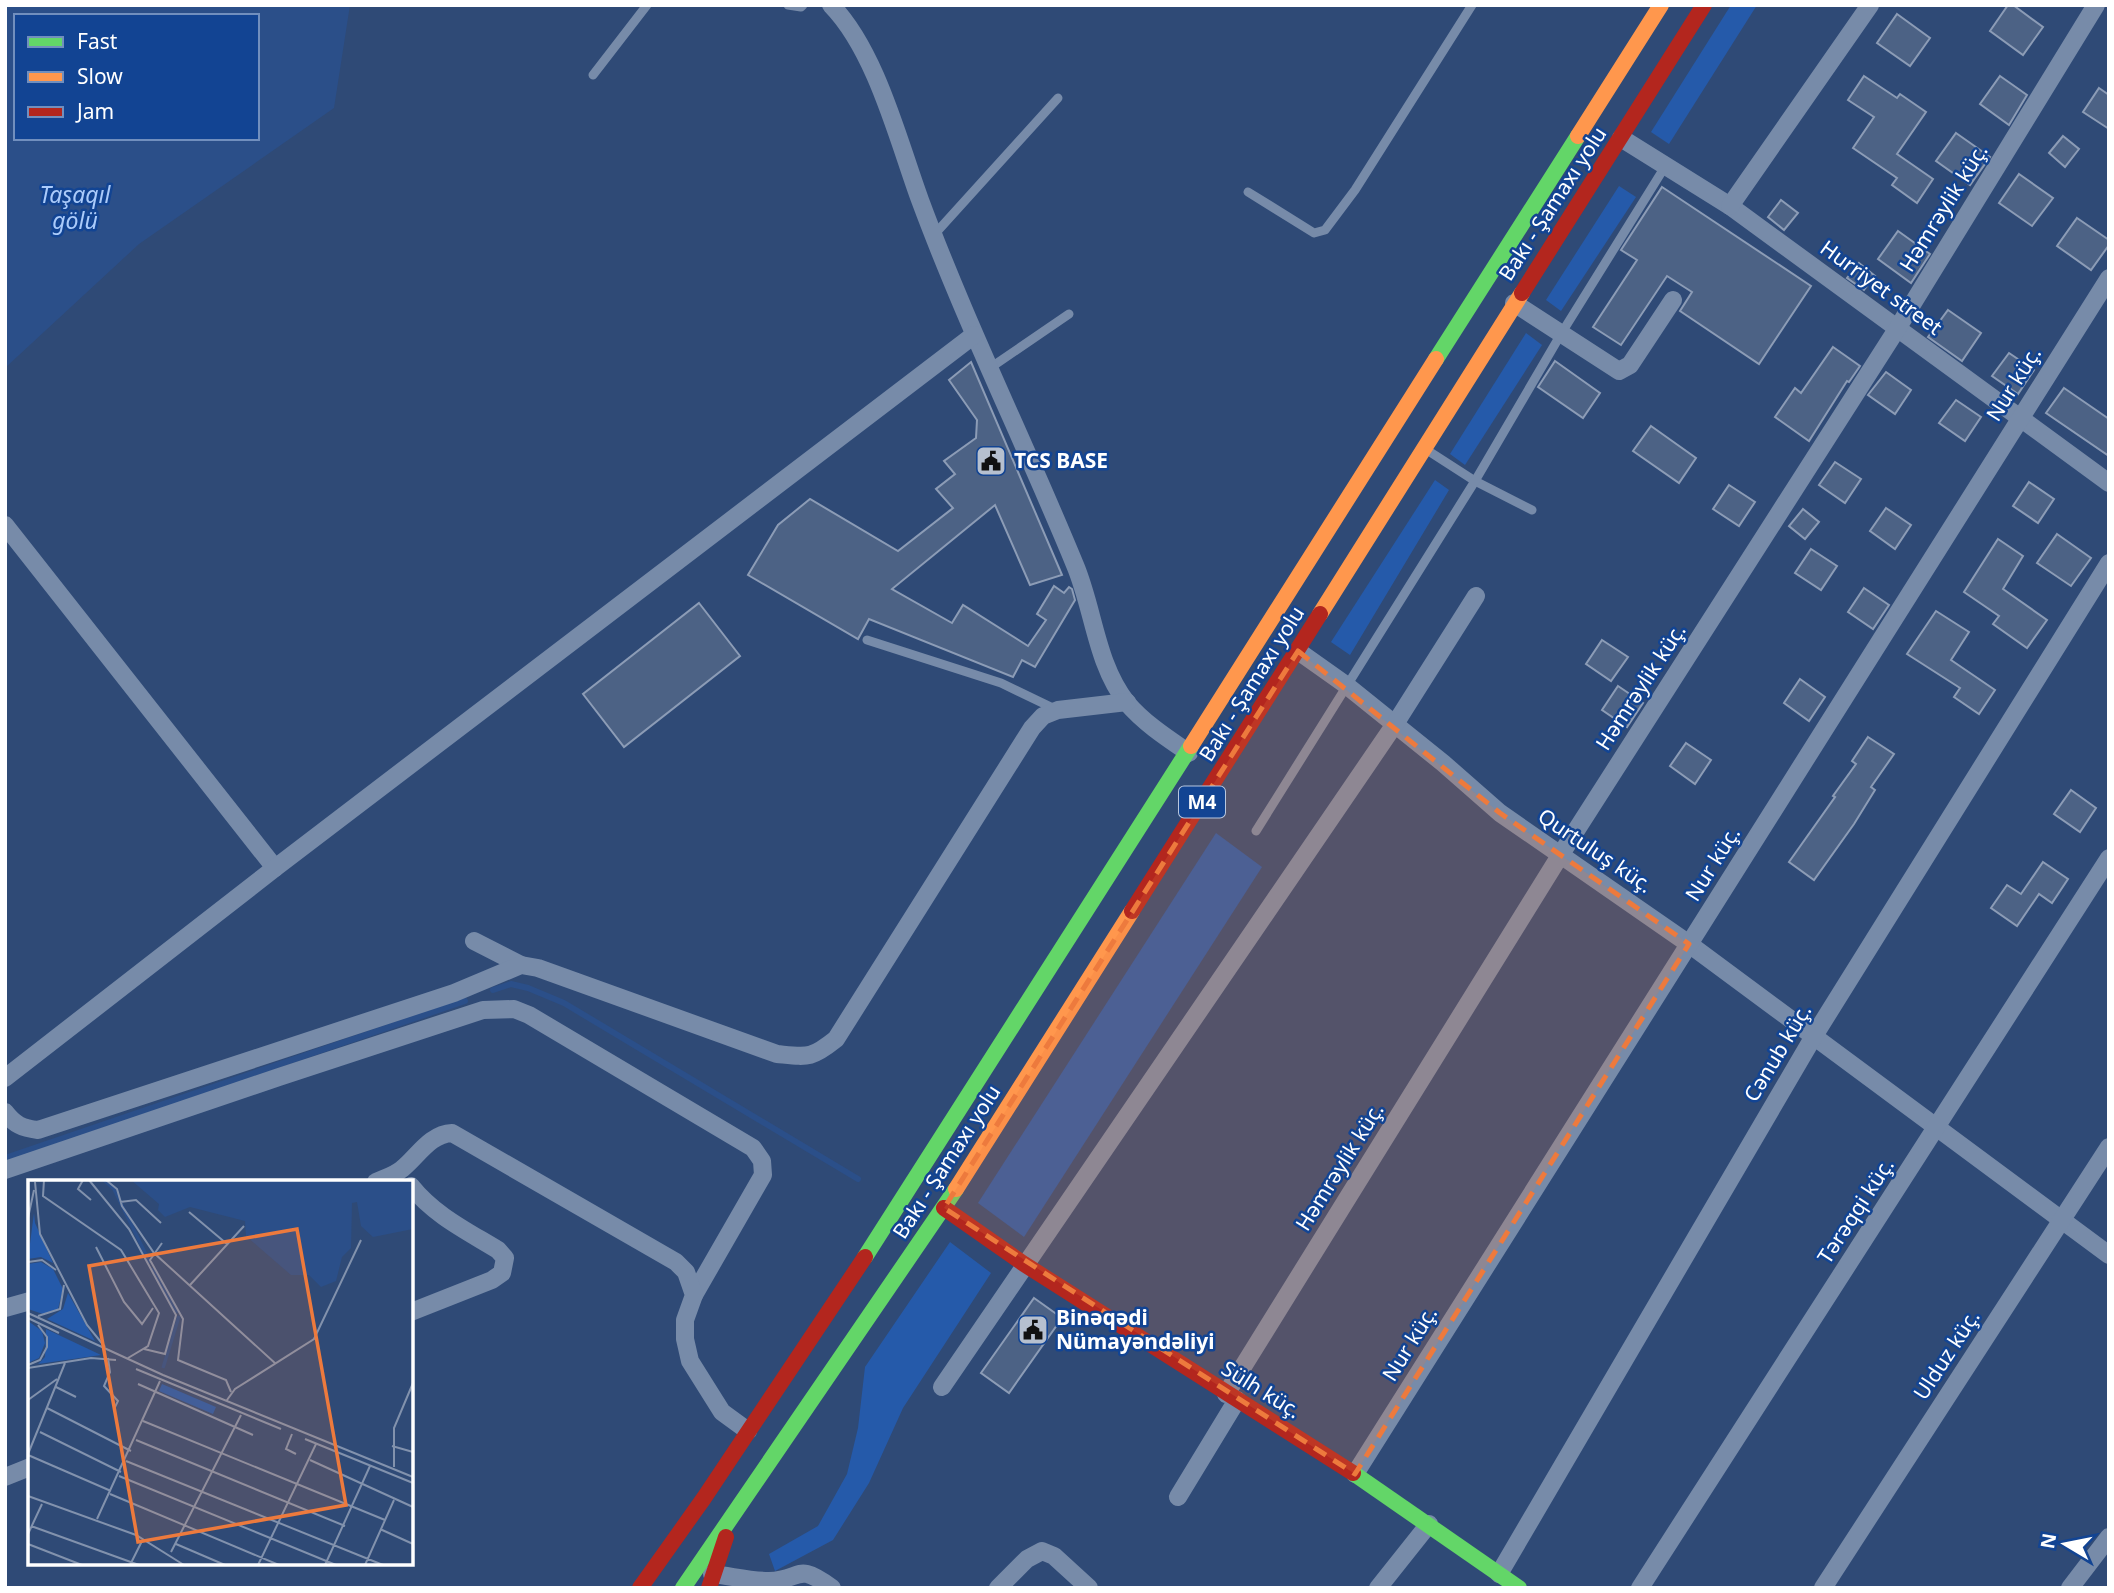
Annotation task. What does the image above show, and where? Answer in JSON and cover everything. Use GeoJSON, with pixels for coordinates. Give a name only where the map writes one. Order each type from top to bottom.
{"type":"FeatureCollection","features":[{"type":"Feature","properties":{"kind":"main road","name":"Bakı - Şamaxı yolu"},"geometry":{"type":"LineString","coordinates":[[633,1585],[704,1498],[911,1188],[1660,5]]}},
{"type":"Feature","properties":{"kind":"main road","name":"Bakı - Şamaxı yolu"},"geometry":{"type":"LineString","coordinates":[[683,1588],[943,1208],[1298,651],[1514,303],[1704,5]]}},
{"type":"Feature","properties":{"kind":"main road","name":"Sülh küç."},"geometry":{"type":"LineString","coordinates":[[943,1208],[1024,1264],[1355,1474],[1519,1588]]}},
{"type":"Feature","properties":{"kind":"main road"},"geometry":{"type":"LineString","coordinates":[[710,1581],[734,1516]]}},
{"type":"Feature","properties":{"kind":"street"},"geometry":{"type":"LineString","coordinates":[[831,5],[857,38],[871,67],[933,236],[1077,569],[1109,671],[1127,702],[1155,730],[1188,753]]}},
{"type":"Feature","properties":{"kind":"street"},"geometry":{"type":"LineString","coordinates":[[1730,206],[1870,5]]}},
{"type":"Feature","properties":{"kind":"street","name":"Həmrəylik küç."},"geometry":{"type":"LineString","coordinates":[[1178,1497],[1231,1397],[1561,854],[1897,329],[2096,5]]}},
{"type":"Feature","properties":{"kind":"street","name":"Hurriyet street"},"geometry":{"type":"LineString","coordinates":[[1621,138],[1730,206],[2109,483]]}},
{"type":"Feature","properties":{"kind":"street","name":"Nur küç."},"geometry":{"type":"LineString","coordinates":[[1355,1474],[2109,278]]}},
{"type":"Feature","properties":{"kind":"street"},"geometry":{"type":"LineString","coordinates":[[1514,303],[1619,371],[1630,365],[1673,300]]}},
{"type":"Feature","properties":{"kind":"street"},"geometry":{"type":"LineString","coordinates":[[5,1078],[275,868],[974,335]]}},
{"type":"Feature","properties":{"kind":"street"},"geometry":{"type":"LineString","coordinates":[[5,525],[11,547],[275,868]]}},
{"type":"Feature","properties":{"kind":"street","name":"Cənub küç."},"geometry":{"type":"LineString","coordinates":[[1499,1574],[1814,1036],[2109,563]]}},
{"type":"Feature","properties":{"kind":"street"},"geometry":{"type":"LineString","coordinates":[[942,1387],[1395,724],[1476,596]]}},
{"type":"Feature","properties":{"kind":"street","name":"Qurtuluş küç."},"geometry":{"type":"LineString","coordinates":[[1298,651],[1395,724],[1500,813],[1689,944],[2109,1255]]}},
{"type":"Feature","properties":{"kind":"street"},"geometry":{"type":"LineString","coordinates":[[474,941],[521,965],[538,968],[776,1054],[817,1054],[836,1039],[1032,728],[1043,716],[1058,710],[1127,702]]}},
{"type":"Feature","properties":{"kind":"street","name":"Tərəqqi küç."},"geometry":{"type":"LineString","coordinates":[[1640,1588],[2109,858]]}},
{"type":"Feature","properties":{"kind":"street"},"geometry":{"type":"LineString","coordinates":[[5,1112],[13,1123],[23,1128],[38,1130],[474,986],[500,972],[521,965]]}},
{"type":"Feature","properties":{"kind":"street"},"geometry":{"type":"LineString","coordinates":[[474,986],[483,1010]]}},
{"type":"Feature","properties":{"kind":"street"},"geometry":{"type":"LineString","coordinates":[[5,1170],[483,1010],[506,1009],[529,1015],[752,1148],[762,1161],[763,1175],[694,1295],[685,1320],[685,1339],[690,1360],[722,1412],[748,1431]]}},
{"type":"Feature","properties":{"kind":"street"},"geometry":{"type":"LineString","coordinates":[[404,1177],[430,1141],[444,1133],[452,1133],[676,1262],[686,1272],[694,1295]]}},
{"type":"Feature","properties":{"kind":"street","name":"Ulduz küç."},"geometry":{"type":"LineString","coordinates":[[1823,1588],[2109,1147]]}},
{"type":"Feature","properties":{"kind":"street"},"geometry":{"type":"LineString","coordinates":[[413,1188],[431,1207],[498,1250],[505,1258],[502,1273],[492,1280],[413,1311]]}},
{"type":"Feature","properties":{"kind":"street"},"geometry":{"type":"LineString","coordinates":[[5,1308],[28,1302]]}},
{"type":"Feature","properties":{"kind":"street"},"geometry":{"type":"LineString","coordinates":[[5,1477],[28,1468]]}},
{"type":"Feature","properties":{"kind":"street"},"geometry":{"type":"LineString","coordinates":[[1378,1588],[1429,1524]]}},
{"type":"Feature","properties":{"kind":"street"},"geometry":{"type":"LineString","coordinates":[[2070,1588],[2105,1548]]}},
{"type":"Feature","properties":{"kind":"street"},"geometry":{"type":"LineString","coordinates":[[998,1588],[1027,1559],[1042,1551],[1054,1556],[1089,1588]]}},
{"type":"Feature","properties":{"kind":"street"},"geometry":{"type":"LineString","coordinates":[[710,1581],[771,1584],[803,1572],[815,1576],[832,1588]]}},
{"type":"Feature","properties":{"kind":"lane"},"geometry":{"type":"LineString","coordinates":[[593,75],[647,5]]}},
{"type":"Feature","properties":{"kind":"lane"},"geometry":{"type":"LineString","coordinates":[[788,5],[803,5]]}},
{"type":"Feature","properties":{"kind":"lane"},"geometry":{"type":"LineString","coordinates":[[1248,192],[1314,233],[1325,230],[1355,190],[1472,5]]}},
{"type":"Feature","properties":{"kind":"lane"},"geometry":{"type":"LineString","coordinates":[[933,236],[1058,98]]}},
{"type":"Feature","properties":{"kind":"lane"},"geometry":{"type":"LineString","coordinates":[[1256,831],[1475,481],[1561,334],[1666,165]]}},
{"type":"Feature","properties":{"kind":"lane"},"geometry":{"type":"LineString","coordinates":[[990,368],[1069,314]]}},
{"type":"Feature","properties":{"kind":"lane"},"geometry":{"type":"LineString","coordinates":[[1425,448],[1475,481],[1532,510]]}},
{"type":"Feature","properties":{"kind":"lane"},"geometry":{"type":"LineString","coordinates":[[867,640],[1001,683],[1058,710]]}},
{"type":"Feature","properties":{"kind":"highlighted area"},"geometry":{"type":"Polygon","coordinates":[[[1298,651],[1500,813],[1689,944],[1355,1474],[944,1208],[1298,651]]]}},
{"type":"Feature","properties":{"kind":"shaded area"},"geometry":{"type":"Polygon","coordinates":[[[1731,5],[1757,5],[1669,144],[1651,132],[1731,5]]]}},
{"type":"Feature","properties":{"kind":"shaded area"},"geometry":{"type":"Polygon","coordinates":[[[1619,186],[1636,197],[1561,311],[1546,300],[1619,186]]]}},
{"type":"Feature","properties":{"kind":"shaded area"},"geometry":{"type":"Polygon","coordinates":[[[1526,333],[1542,345],[1465,465],[1450,454],[1526,333]]]}},
{"type":"Feature","properties":{"kind":"shaded area"},"geometry":{"type":"Polygon","coordinates":[[[1435,480],[1449,490],[1350,655],[1331,642],[1435,480]]]}},
{"type":"Feature","properties":{"kind":"shaded area"},"geometry":{"type":"Polygon","coordinates":[[[1216,833],[1262,867],[1024,1237],[978,1203],[1216,833]]]}},
{"type":"Feature","properties":{"kind":"shaded area"},"geometry":{"type":"Polygon","coordinates":[[[950,1242],[991,1273],[903,1408],[869,1483],[833,1540],[775,1571],[769,1554],[818,1526],[847,1474],[858,1428],[865,1367],[950,1242]]]}},
{"type":"Feature","properties":{"kind":"water","name":"Taşaqıl gölü"},"geometry":{"type":"Polygon","coordinates":[[[5,5],[350,5],[334,108],[139,244],[5,368],[5,5]]]}},
{"type":"Feature","properties":{"kind":"building"},"geometry":{"type":"Polygon","coordinates":[[[2008,5],[2013,5],[2043,27],[2023,55],[1990,31],[2008,5]]]}},
{"type":"Feature","properties":{"kind":"building"},"geometry":{"type":"Polygon","coordinates":[[[1897,14],[1930,38],[1910,66],[1877,43],[1897,14]]]}},
{"type":"Feature","properties":{"kind":"building"},"geometry":{"type":"Polygon","coordinates":[[[1864,76],[1897,98],[1900,94],[1926,112],[1897,154],[1933,179],[1917,203],[1892,185],[1897,178],[1853,148],[1874,117],[1848,100],[1864,76]]]}},
{"type":"Feature","properties":{"kind":"building"},"geometry":{"type":"Polygon","coordinates":[[[2000,76],[2027,95],[2009,125],[1980,104],[2000,76]]]}},
{"type":"Feature","properties":{"kind":"building"},"geometry":{"type":"Polygon","coordinates":[[[2099,88],[2109,95],[2109,129],[2083,112],[2099,88]]]}},
{"type":"Feature","properties":{"kind":"building"},"geometry":{"type":"Polygon","coordinates":[[[1956,133],[1990,157],[1970,185],[1936,161],[1956,133]]]}},
{"type":"Feature","properties":{"kind":"building"},"geometry":{"type":"Polygon","coordinates":[[[2063,136],[2079,149],[2065,167],[2049,153],[2063,136]]]}},
{"type":"Feature","properties":{"kind":"building"},"geometry":{"type":"Polygon","coordinates":[[[2019,174],[2053,198],[2032,226],[1999,203],[2019,174]]]}},
{"type":"Feature","properties":{"kind":"building"},"geometry":{"type":"Polygon","coordinates":[[[1662,187],[1811,286],[1759,364],[1680,311],[1692,292],[1667,276],[1621,345],[1593,327],[1637,260],[1621,250],[1662,187]]]}},
{"type":"Feature","properties":{"kind":"building"},"geometry":{"type":"Polygon","coordinates":[[[1781,200],[1798,213],[1784,230],[1768,217],[1781,200]]]}},
{"type":"Feature","properties":{"kind":"building"},"geometry":{"type":"Polygon","coordinates":[[[2077,218],[2109,240],[2109,245],[2091,270],[2057,246],[2077,218]]]}},
{"type":"Feature","properties":{"kind":"building"},"geometry":{"type":"Polygon","coordinates":[[[1898,231],[1930,254],[1911,283],[1878,259],[1898,231]]]}},
{"type":"Feature","properties":{"kind":"building"},"geometry":{"type":"Polygon","coordinates":[[[1859,263],[1875,276],[1864,290],[1847,278],[1859,263]]]}},
{"type":"Feature","properties":{"kind":"building"},"geometry":{"type":"Polygon","coordinates":[[[1948,310],[1981,333],[1962,361],[1928,337],[1948,310]]]}},
{"type":"Feature","properties":{"kind":"building"},"geometry":{"type":"Polygon","coordinates":[[[1833,347],[1860,366],[1849,382],[1847,381],[1809,441],[1775,417],[1795,388],[1801,393],[1833,347]]]}},
{"type":"Feature","properties":{"kind":"building"},"geometry":{"type":"Polygon","coordinates":[[[2009,353],[2034,370],[2018,394],[1992,376],[2009,353]]]}},
{"type":"Feature","properties":{"kind":"building"},"geometry":{"type":"Polygon","coordinates":[[[1555,361],[1600,393],[1583,418],[1538,387],[1555,361]]]}},
{"type":"Feature","properties":{"kind":"building"},"geometry":{"type":"Polygon","coordinates":[[[971,362],[1062,575],[1030,585],[995,505],[892,589],[952,623],[963,605],[1028,646],[1046,620],[1037,614],[1054,586],[1064,593],[1069,587],[1072,589],[1075,600],[1035,667],[1022,660],[1013,677],[869,619],[858,639],[748,575],[778,525],[810,499],[898,551],[953,508],[936,489],[955,474],[944,461],[976,438],[977,420],[949,380],[971,362]]]}},
{"type":"Feature","properties":{"kind":"building"},"geometry":{"type":"Polygon","coordinates":[[[1886,372],[1911,390],[1895,414],[1868,395],[1886,372]]]}},
{"type":"Feature","properties":{"kind":"building"},"geometry":{"type":"Polygon","coordinates":[[[2064,388],[2109,419],[2109,456],[2046,413],[2064,388]]]}},
{"type":"Feature","properties":{"kind":"building"},"geometry":{"type":"Polygon","coordinates":[[[1956,400],[1981,417],[1965,441],[1939,423],[1956,400]]]}},
{"type":"Feature","properties":{"kind":"building"},"geometry":{"type":"Polygon","coordinates":[[[1651,426],[1696,458],[1679,483],[1633,451],[1651,426]]]}},
{"type":"Feature","properties":{"kind":"building"},"geometry":{"type":"Polygon","coordinates":[[[1835,462],[1861,479],[1845,503],[1819,485],[1835,462]]]}},
{"type":"Feature","properties":{"kind":"building"},"geometry":{"type":"Polygon","coordinates":[[[2029,482],[2054,499],[2038,523],[2013,506],[2029,482]]]}},
{"type":"Feature","properties":{"kind":"building"},"geometry":{"type":"Polygon","coordinates":[[[1729,485],[1755,502],[1739,526],[1713,509],[1729,485]]]}},
{"type":"Feature","properties":{"kind":"building"},"geometry":{"type":"Polygon","coordinates":[[[1886,508],[1911,525],[1895,549],[1870,531],[1886,508]]]}},
{"type":"Feature","properties":{"kind":"building"},"geometry":{"type":"Polygon","coordinates":[[[1803,509],[1819,522],[1805,539],[1789,526],[1803,509]]]}},
{"type":"Feature","properties":{"kind":"building"},"geometry":{"type":"Polygon","coordinates":[[[2057,534],[2091,558],[2071,586],[2037,563],[2057,534]]]}},
{"type":"Feature","properties":{"kind":"building"},"geometry":{"type":"Polygon","coordinates":[[[1998,539],[2023,556],[2003,589],[2047,620],[2027,648],[1993,624],[1999,616],[1964,592],[1998,539]]]}},
{"type":"Feature","properties":{"kind":"building"},"geometry":{"type":"Polygon","coordinates":[[[1811,549],[1837,566],[1821,590],[1795,573],[1811,549]]]}},
{"type":"Feature","properties":{"kind":"building"},"geometry":{"type":"Polygon","coordinates":[[[1864,588],[1889,605],[1873,629],[1848,612],[1864,588]]]}},
{"type":"Feature","properties":{"kind":"building"},"geometry":{"type":"Polygon","coordinates":[[[699,603],[740,656],[624,747],[583,694],[699,603]]]}},
{"type":"Feature","properties":{"kind":"building"},"geometry":{"type":"Polygon","coordinates":[[[1936,611],[1969,632],[1951,660],[1995,690],[1979,714],[1954,697],[1960,688],[1907,654],[1936,611]]]}},
{"type":"Feature","properties":{"kind":"building"},"geometry":{"type":"Polygon","coordinates":[[[1602,640],[1628,657],[1611,681],[1586,664],[1602,640]]]}},
{"type":"Feature","properties":{"kind":"building"},"geometry":{"type":"Polygon","coordinates":[[[1800,679],[1825,697],[1809,721],[1784,703],[1800,679]]]}},
{"type":"Feature","properties":{"kind":"building"},"geometry":{"type":"Polygon","coordinates":[[[1618,686],[1643,703],[1627,727],[1602,710],[1618,686]]]}},
{"type":"Feature","properties":{"kind":"building"},"geometry":{"type":"Polygon","coordinates":[[[1868,737],[1894,754],[1871,787],[1875,790],[1854,824],[1814,880],[1789,862],[1856,764],[1852,761],[1868,737]]]}},
{"type":"Feature","properties":{"kind":"building"},"geometry":{"type":"Polygon","coordinates":[[[1686,743],[1711,760],[1695,784],[1670,766],[1686,743]]]}},
{"type":"Feature","properties":{"kind":"building"},"geometry":{"type":"Polygon","coordinates":[[[2071,790],[2096,808],[2080,832],[2054,814],[2071,790]]]}},
{"type":"Feature","properties":{"kind":"building"},"geometry":{"type":"Polygon","coordinates":[[[2043,862],[2068,879],[2052,903],[2039,894],[2017,926],[1991,908],[2007,885],[2021,894],[2043,862]]]}},
{"type":"Feature","properties":{"kind":"building"},"geometry":{"type":"Polygon","coordinates":[[[1034,1298],[1062,1318],[1009,1393],[981,1373],[1034,1298]]]}},
{"type":"Feature","properties":{"kind":"waterway"},"geometry":{"type":"LineString","coordinates":[[493,990],[511,984],[564,1003],[858,1179]]}},
{"type":"Feature","properties":{"kind":"waterway"},"geometry":{"type":"LineString","coordinates":[[5,1158],[465,1001]]}},
{"type":"Feature","properties":{"kind":"traffic: fast"},"geometry":{"type":"LineString","coordinates":[[1436,359],[1578,136]]}},
{"type":"Feature","properties":{"kind":"traffic: fast"},"geometry":{"type":"LineString","coordinates":[[865,1257],[1191,746]]}},
{"type":"Feature","properties":{"kind":"traffic: fast"},"geometry":{"type":"LineString","coordinates":[[683,1588],[956,1189]]}},
{"type":"Feature","properties":{"kind":"traffic: fast"},"geometry":{"type":"LineString","coordinates":[[1353,1473],[1519,1588]]}},
{"type":"Feature","properties":{"kind":"traffic: slow"},"geometry":{"type":"LineString","coordinates":[[1578,136],[1661,5]]}},
{"type":"Feature","properties":{"kind":"traffic: slow"},"geometry":{"type":"LineString","coordinates":[[1320,614],[1522,293]]}},
{"type":"Feature","properties":{"kind":"traffic: slow"},"geometry":{"type":"LineString","coordinates":[[1191,746],[1436,359]]}},
{"type":"Feature","properties":{"kind":"traffic: slow"},"geometry":{"type":"LineString","coordinates":[[956,1189],[1132,911]]}},
{"type":"Feature","properties":{"kind":"traffic: jam"},"geometry":{"type":"LineString","coordinates":[[1522,293],[1704,5]]}},
{"type":"Feature","properties":{"kind":"traffic: jam"},"geometry":{"type":"LineString","coordinates":[[1132,911],[1320,614]]}},
{"type":"Feature","properties":{"kind":"traffic: jam"},"geometry":{"type":"LineString","coordinates":[[944,1208],[1024,1264],[1353,1473]]}},
{"type":"Feature","properties":{"kind":"traffic: jam"},"geometry":{"type":"LineString","coordinates":[[640,1588],[704,1498],[865,1257]]}},
{"type":"Feature","properties":{"kind":"traffic: jam"},"geometry":{"type":"LineString","coordinates":[[709,1588],[726,1537]]}},
{"type":"Feature","properties":{"kind":"place","name":"TCS BASE"},"geometry":{"type":"Point","coordinates":[991,461]}},
{"type":"Feature","properties":{"kind":"place","name":"Binəqədi Nümayəndəliyi"},"geometry":{"type":"Point","coordinates":[1033,1330]}}]}
